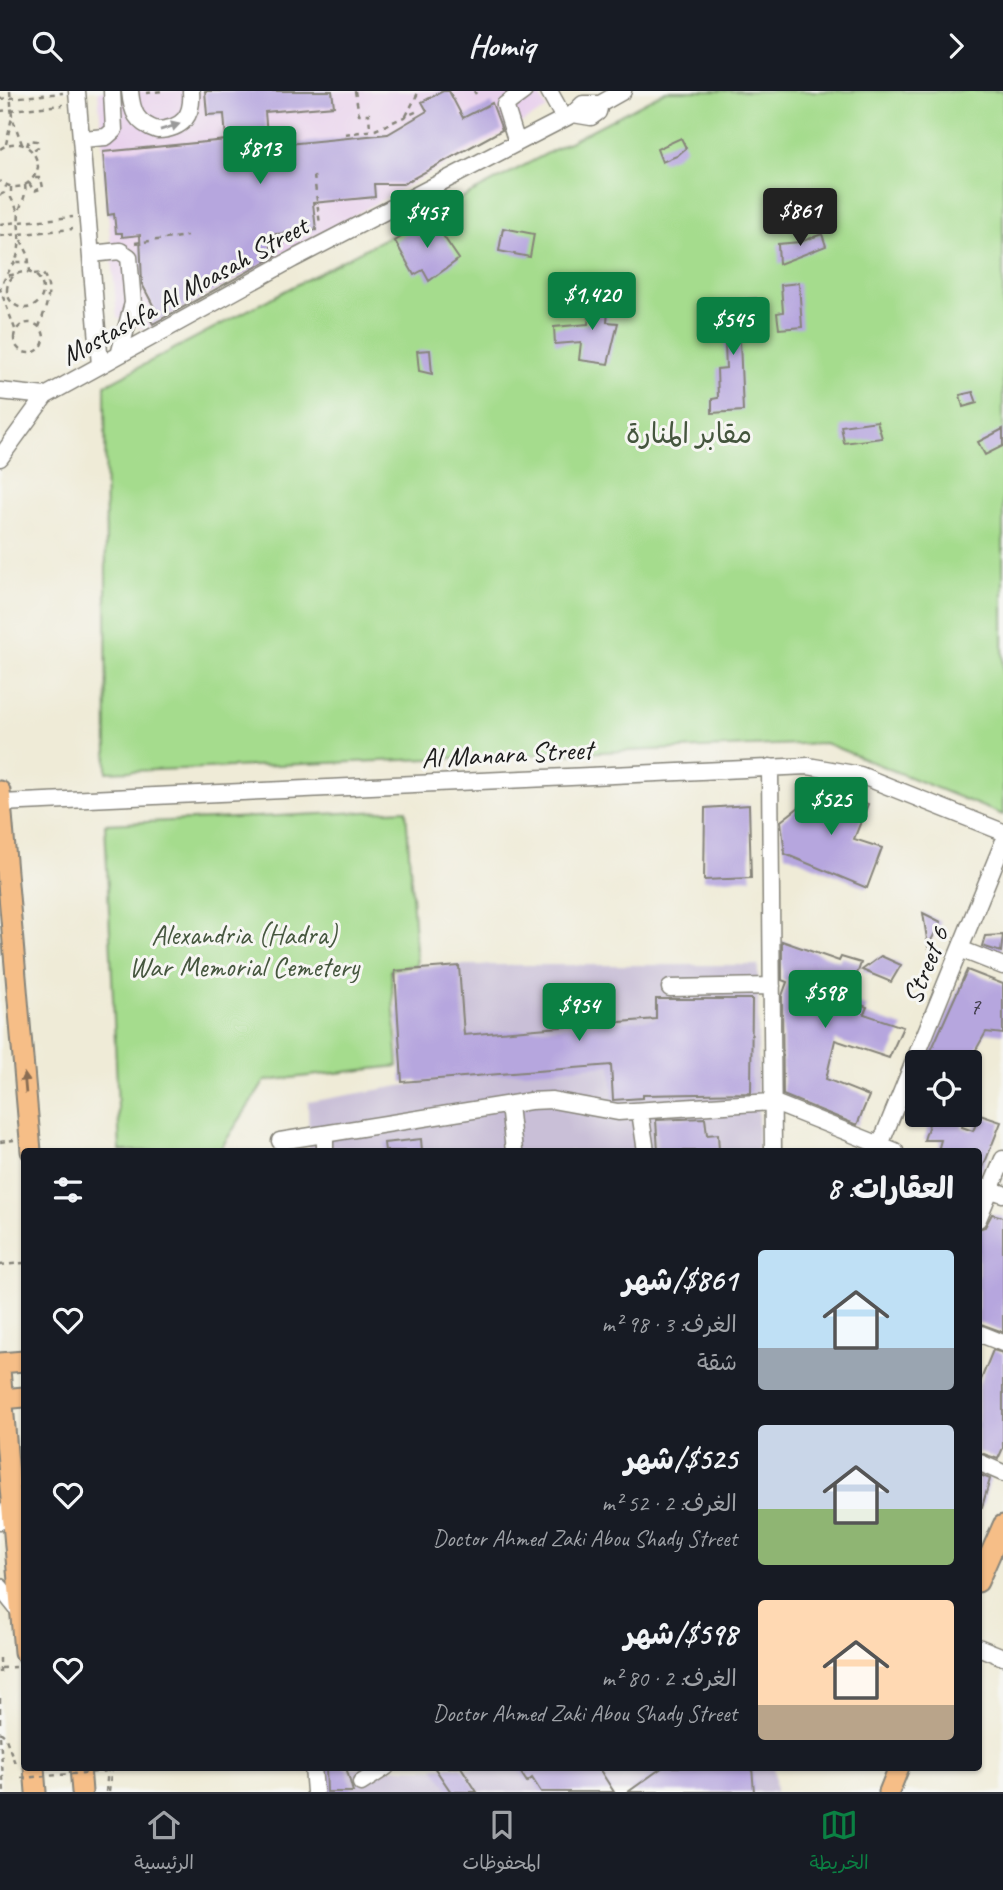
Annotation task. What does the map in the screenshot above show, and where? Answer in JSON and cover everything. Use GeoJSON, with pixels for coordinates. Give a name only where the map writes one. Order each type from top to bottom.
{"type":"FeatureCollection","features":[{"type":"Feature","properties":{"kind":"main road"},"geometry":{"type":"LineString","coordinates":[[1,797],[4,883],[31,1148]]}},
{"type":"Feature","properties":{"kind":"main road"},"geometry":{"type":"LineString","coordinates":[[0,1363],[21,1361]]}},
{"type":"Feature","properties":{"kind":"main road"},"geometry":{"type":"LineString","coordinates":[[0,1369],[21,1615]]}},
{"type":"Feature","properties":{"kind":"main road"},"geometry":{"type":"LineString","coordinates":[[3,1399],[21,1397]]}},
{"type":"Feature","properties":{"kind":"main road"},"geometry":{"type":"LineString","coordinates":[[982,1573],[1003,1525]]}},
{"type":"Feature","properties":{"kind":"main road"},"geometry":{"type":"LineString","coordinates":[[80,1771],[82,1792]]}},
{"type":"Feature","properties":{"kind":"main road"},"geometry":{"type":"LineString","coordinates":[[889,1792],[897,1771]]}},
{"type":"Feature","properties":{"kind":"main road"},"geometry":{"type":"LineString","coordinates":[[27,1773],[36,1792]]}},
{"type":"Feature","properties":{"kind":"street"},"geometry":{"type":"LineString","coordinates":[[82,139],[111,135],[114,130],[113,93],[130,93],[131,110],[137,119],[157,130],[168,130],[187,118],[192,108],[191,91]]}},
{"type":"Feature","properties":{"kind":"street"},"geometry":{"type":"LineString","coordinates":[[517,143],[505,105],[524,91]]}},
{"type":"Feature","properties":{"kind":"street"},"geometry":{"type":"LineString","coordinates":[[549,91],[568,116]]}},
{"type":"Feature","properties":{"kind":"street","name":"Mostashfa Al Moasah Street"},"geometry":{"type":"LineString","coordinates":[[0,458],[44,396],[293,259],[568,116],[591,117],[598,112],[600,104],[623,91]]}},
{"type":"Feature","properties":{"kind":"street"},"geometry":{"type":"LineString","coordinates":[[78,95],[100,365]]}},
{"type":"Feature","properties":{"kind":"street"},"geometry":{"type":"LineString","coordinates":[[91,254],[125,253],[129,257],[133,303],[119,355]]}},
{"type":"Feature","properties":{"kind":"street","name":"Mostashfa Al Moasah Street"},"geometry":{"type":"LineString","coordinates":[[0,391],[44,396]]}},
{"type":"Feature","properties":{"kind":"street","name":"Al Manara Street"},"geometry":{"type":"LineString","coordinates":[[1,797],[808,766],[860,775],[1003,832]]}},
{"type":"Feature","properties":{"kind":"street"},"geometry":{"type":"LineString","coordinates":[[771,767],[773,1148]]}},
{"type":"Feature","properties":{"kind":"street","name":"Street 6"},"geometry":{"type":"LineString","coordinates":[[880,1145],[1003,843]]}},
{"type":"Feature","properties":{"kind":"street"},"geometry":{"type":"LineString","coordinates":[[960,949],[1003,966]]}},
{"type":"Feature","properties":{"kind":"street"},"geometry":{"type":"LineString","coordinates":[[670,988],[772,986]]}},
{"type":"Feature","properties":{"kind":"street"},"geometry":{"type":"LineString","coordinates":[[280,1141],[552,1100],[594,1110],[640,1112],[772,1102],[888,1148]]}},
{"type":"Feature","properties":{"kind":"street"},"geometry":{"type":"LineString","coordinates":[[509,1105],[514,1148]]}},
{"type":"Feature","properties":{"kind":"street"},"geometry":{"type":"LineString","coordinates":[[640,1112],[646,1148]]}},
{"type":"Feature","properties":{"kind":"street"},"geometry":{"type":"LineString","coordinates":[[325,1134],[326,1148]]}},
{"type":"Feature","properties":{"kind":"street"},"geometry":{"type":"LineString","coordinates":[[982,1210],[1003,1159]]}},
{"type":"Feature","properties":{"kind":"street"},"geometry":{"type":"LineString","coordinates":[[982,1335],[1003,1343]]}},
{"type":"Feature","properties":{"kind":"street"},"geometry":{"type":"LineString","coordinates":[[982,1464],[1003,1473]]}},
{"type":"Feature","properties":{"kind":"street"},"geometry":{"type":"LineString","coordinates":[[0,1521],[12,1503]]}},
{"type":"Feature","properties":{"kind":"street"},"geometry":{"type":"LineString","coordinates":[[0,1587],[21,1615]]}},
{"type":"Feature","properties":{"kind":"street"},"geometry":{"type":"LineString","coordinates":[[982,1649],[1003,1657]]}},
{"type":"Feature","properties":{"kind":"street"},"geometry":{"type":"LineString","coordinates":[[313,1771],[315,1792]]}},
{"type":"Feature","properties":{"kind":"street"},"geometry":{"type":"LineString","coordinates":[[362,1781],[379,1771]]}},
{"type":"Feature","properties":{"kind":"path"},"geometry":{"type":"LineString","coordinates":[[10,91],[12,117],[22,144]]}},
{"type":"Feature","properties":{"kind":"path"},"geometry":{"type":"LineString","coordinates":[[149,92],[163,91]]}},
{"type":"Feature","properties":{"kind":"path"},"geometry":{"type":"LineString","coordinates":[[355,91],[357,110],[359,114],[369,114],[370,130]]}},
{"type":"Feature","properties":{"kind":"path"},"geometry":{"type":"LineString","coordinates":[[405,117],[419,91]]}},
{"type":"Feature","properties":{"kind":"path"},"geometry":{"type":"LineString","coordinates":[[0,99],[78,95]]}},
{"type":"Feature","properties":{"kind":"path"},"geometry":{"type":"LineString","coordinates":[[0,111],[78,95]]}},
{"type":"Feature","properties":{"kind":"path"},"geometry":{"type":"LineString","coordinates":[[345,134],[370,130],[420,110]]}},
{"type":"Feature","properties":{"kind":"path"},"geometry":{"type":"LineString","coordinates":[[3,147],[12,117]]}},
{"type":"Feature","properties":{"kind":"path"},"geometry":{"type":"LineString","coordinates":[[27,146],[32,139],[37,141],[38,147],[32,151]]}},
{"type":"Feature","properties":{"kind":"path"},"geometry":{"type":"LineString","coordinates":[[0,141],[3,147]]}},
{"type":"Feature","properties":{"kind":"path"},"geometry":{"type":"LineString","coordinates":[[0,181],[9,186],[29,183],[34,177],[37,161],[27,146],[22,144],[3,147]]}},
{"type":"Feature","properties":{"kind":"path"},"geometry":{"type":"LineString","coordinates":[[314,176],[316,208],[328,241]]}},
{"type":"Feature","properties":{"kind":"path"},"geometry":{"type":"LineString","coordinates":[[26,193],[40,191],[44,185],[41,179],[34,177]]}},
{"type":"Feature","properties":{"kind":"path"},"geometry":{"type":"LineString","coordinates":[[29,183],[34,191]]}},
{"type":"Feature","properties":{"kind":"path"},"geometry":{"type":"LineString","coordinates":[[19,212],[26,193],[25,185]]}},
{"type":"Feature","properties":{"kind":"path"},"geometry":{"type":"LineString","coordinates":[[2,194],[9,186]]}},
{"type":"Feature","properties":{"kind":"path"},"geometry":{"type":"LineString","coordinates":[[6,276],[23,272],[42,273],[49,283],[48,299],[39,327],[43,343],[30,354],[19,350],[15,345],[12,314],[1,296],[1,282],[15,262],[21,240],[19,212],[10,195],[9,186]]}},
{"type":"Feature","properties":{"kind":"path"},"geometry":{"type":"LineString","coordinates":[[2,194],[10,195]]}},
{"type":"Feature","properties":{"kind":"path"},"geometry":{"type":"LineString","coordinates":[[0,224],[89,222]]}},
{"type":"Feature","properties":{"kind":"path"},"geometry":{"type":"LineString","coordinates":[[0,236],[89,222]]}},
{"type":"Feature","properties":{"kind":"path"},"geometry":{"type":"LineString","coordinates":[[268,232],[282,240],[293,259]]}},
{"type":"Feature","properties":{"kind":"path"},"geometry":{"type":"LineString","coordinates":[[125,253],[140,240],[187,236]]}},
{"type":"Feature","properties":{"kind":"path"},"geometry":{"type":"LineString","coordinates":[[17,274],[8,282],[7,295],[14,305],[26,308],[38,303],[43,292],[40,280],[32,273],[21,240]]}},
{"type":"Feature","properties":{"kind":"path"},"geometry":{"type":"LineString","coordinates":[[15,262],[30,262]]}},
{"type":"Feature","properties":{"kind":"path"},"geometry":{"type":"LineString","coordinates":[[23,262],[23,272]]}},
{"type":"Feature","properties":{"kind":"path"},"geometry":{"type":"LineString","coordinates":[[15,332],[28,323],[39,327]]}},
{"type":"Feature","properties":{"kind":"path"},"geometry":{"type":"LineString","coordinates":[[0,1265],[21,1263]]}},
{"type":"Feature","properties":{"kind":"path"},"geometry":{"type":"LineString","coordinates":[[0,1658],[0,1677]]}},
{"type":"Feature","properties":{"kind":"path"},"geometry":{"type":"LineString","coordinates":[[0,1698],[4,1792]]}},
{"type":"Feature","properties":{"kind":"path"},"geometry":{"type":"LineString","coordinates":[[0,1732],[6,1738]]}},
{"type":"Feature","properties":{"kind":"path"},"geometry":{"type":"LineString","coordinates":[[27,1773],[68,1771]]}},
{"type":"Feature","properties":{"kind":"path"},"geometry":{"type":"LineString","coordinates":[[108,1792],[110,1771]]}},
{"type":"Feature","properties":{"kind":"shaded area"},"geometry":{"type":"Polygon","coordinates":[[[98,91],[537,91],[547,109],[145,330],[117,318],[98,91]]]}},
{"type":"Feature","properties":{"kind":"shaded area"},"geometry":{"type":"Polygon","coordinates":[[[417,965],[758,965],[758,1148],[309,1148],[308,1102],[418,1083],[417,965]]]}},
{"type":"Feature","properties":{"kind":"shaded area"},"geometry":{"type":"Polygon","coordinates":[[[329,1771],[774,1771],[776,1792],[329,1792],[329,1771]]]}},
{"type":"Feature","properties":{"kind":"green space","name":"مقابر المنارة"},"geometry":{"type":"Polygon","coordinates":[[[666,91],[1003,91],[1003,815],[825,743],[107,772],[105,385],[666,91]]]}},
{"type":"Feature","properties":{"kind":"green space","name":"Alexandria (Hadra) War Memorial Cemetery"},"geometry":{"type":"Polygon","coordinates":[[[406,810],[417,965],[391,969],[398,1066],[265,1081],[221,1148],[120,1148],[105,824],[406,810]]]}},
{"type":"Feature","properties":{"kind":"building"},"geometry":{"type":"Polygon","coordinates":[[[205,91],[332,91],[334,106],[265,112],[268,146],[388,134],[427,111],[422,102],[443,91],[449,91],[463,118],[492,103],[502,130],[403,184],[374,184],[375,197],[313,203],[316,230],[265,235],[276,256],[153,324],[147,314],[155,309],[142,284],[140,235],[122,237],[122,233],[116,233],[114,214],[108,215],[103,152],[226,140],[224,114],[207,115],[205,91]]]}},
{"type":"Feature","properties":{"kind":"building"},"geometry":{"type":"Polygon","coordinates":[[[681,138],[686,148],[677,156],[662,162],[657,149],[681,138]]]}},
{"type":"Feature","properties":{"kind":"building"},"geometry":{"type":"Polygon","coordinates":[[[431,218],[459,259],[429,281],[423,270],[414,275],[395,241],[431,218]]]}},
{"type":"Feature","properties":{"kind":"building"},"geometry":{"type":"Polygon","coordinates":[[[503,228],[534,234],[530,257],[499,251],[503,228]]]}},
{"type":"Feature","properties":{"kind":"building"},"geometry":{"type":"Polygon","coordinates":[[[822,234],[826,246],[779,264],[778,244],[800,242],[822,234]]]}},
{"type":"Feature","properties":{"kind":"building"},"geometry":{"type":"Polygon","coordinates":[[[799,283],[802,327],[779,329],[777,313],[783,312],[781,285],[799,283]]]}},
{"type":"Feature","properties":{"kind":"building"},"geometry":{"type":"Polygon","coordinates":[[[592,291],[610,293],[607,322],[618,323],[608,364],[579,360],[581,342],[555,344],[554,327],[588,324],[592,291]]]}},
{"type":"Feature","properties":{"kind":"building"},"geometry":{"type":"Polygon","coordinates":[[[756,298],[757,317],[739,318],[743,411],[712,413],[712,399],[718,398],[717,369],[726,368],[723,301],[756,298]]]}},
{"type":"Feature","properties":{"kind":"building"},"geometry":{"type":"Polygon","coordinates":[[[430,350],[432,374],[419,371],[417,351],[430,350]]]}},
{"type":"Feature","properties":{"kind":"building"},"geometry":{"type":"Polygon","coordinates":[[[973,392],[977,403],[963,407],[960,395],[973,392]]]}},
{"type":"Feature","properties":{"kind":"building"},"geometry":{"type":"Polygon","coordinates":[[[877,421],[882,438],[844,443],[841,426],[877,421]]]}},
{"type":"Feature","properties":{"kind":"building"},"geometry":{"type":"Polygon","coordinates":[[[1003,429],[1003,446],[985,455],[978,442],[1003,429]]]}},
{"type":"Feature","properties":{"kind":"building"},"geometry":{"type":"Polygon","coordinates":[[[836,792],[868,804],[854,839],[882,848],[867,888],[785,854],[781,821],[816,794],[836,792]]]}},
{"type":"Feature","properties":{"kind":"building"},"geometry":{"type":"Polygon","coordinates":[[[749,805],[751,878],[704,880],[705,808],[749,805]]]}},
{"type":"Feature","properties":{"kind":"building"},"geometry":{"type":"Polygon","coordinates":[[[923,913],[941,922],[928,946],[923,913]]]}},
{"type":"Feature","properties":{"kind":"building"},"geometry":{"type":"Polygon","coordinates":[[[1003,935],[1001,952],[982,946],[985,936],[1003,935]]]}},
{"type":"Feature","properties":{"kind":"building"},"geometry":{"type":"Polygon","coordinates":[[[782,941],[839,961],[841,957],[861,963],[848,1000],[867,1007],[864,1014],[903,1027],[889,1058],[835,1040],[826,1079],[869,1096],[857,1125],[783,1095],[782,996],[787,982],[782,980],[782,941]]]}},
{"type":"Feature","properties":{"kind":"building"},"geometry":{"type":"Polygon","coordinates":[[[881,956],[901,965],[891,982],[862,970],[881,956]]]}},
{"type":"Feature","properties":{"kind":"building"},"geometry":{"type":"Polygon","coordinates":[[[459,966],[464,1035],[656,1019],[656,999],[752,999],[751,1093],[643,1095],[643,1098],[613,1100],[611,1065],[402,1082],[395,971],[459,966]]]}},
{"type":"Feature","properties":{"kind":"building"},"geometry":{"type":"Polygon","coordinates":[[[967,970],[1003,984],[1003,1034],[986,1032],[976,1050],[931,1050],[967,970]]]}},
{"type":"Feature","properties":{"kind":"building"},"geometry":{"type":"Polygon","coordinates":[[[982,1116],[1001,1122],[982,1170],[982,1148],[939,1148],[941,1140],[924,1140],[928,1127],[962,1127],[973,1131],[975,1127],[982,1127],[982,1116]]]}},
{"type":"Feature","properties":{"kind":"building"},"geometry":{"type":"Polygon","coordinates":[[[705,1118],[707,1135],[718,1134],[719,1148],[658,1148],[656,1120],[705,1118]]]}},
{"type":"Feature","properties":{"kind":"building"},"geometry":{"type":"Polygon","coordinates":[[[421,1139],[422,1148],[385,1148],[384,1143],[421,1139]]]}},
{"type":"Feature","properties":{"kind":"building"},"geometry":{"type":"Polygon","coordinates":[[[992,1214],[1003,1217],[1003,1332],[982,1324],[982,1228],[992,1214]]]}},
{"type":"Feature","properties":{"kind":"building"},"geometry":{"type":"Polygon","coordinates":[[[993,1350],[1003,1353],[1003,1448],[998,1459],[982,1453],[982,1377],[993,1350]]]}},
{"type":"Feature","properties":{"kind":"building"},"geometry":{"type":"Polygon","coordinates":[[[982,1476],[990,1479],[982,1507],[982,1476]]]}},
{"type":"Feature","properties":{"kind":"building"},"geometry":{"type":"Polygon","coordinates":[[[326,1771],[347,1771],[353,1792],[327,1792],[326,1771]]]}},
{"type":"Feature","properties":{"kind":"building"},"geometry":{"type":"Polygon","coordinates":[[[437,1771],[464,1771],[477,1792],[451,1792],[437,1771]]]}},
{"type":"Feature","properties":{"kind":"building"},"geometry":{"type":"Polygon","coordinates":[[[520,1771],[601,1771],[614,1792],[541,1792],[532,1778],[527,1782],[520,1771]]]}},
{"type":"Feature","properties":{"kind":"building"},"geometry":{"type":"Polygon","coordinates":[[[657,1771],[752,1771],[754,1792],[628,1792],[657,1771]]]}}]}
